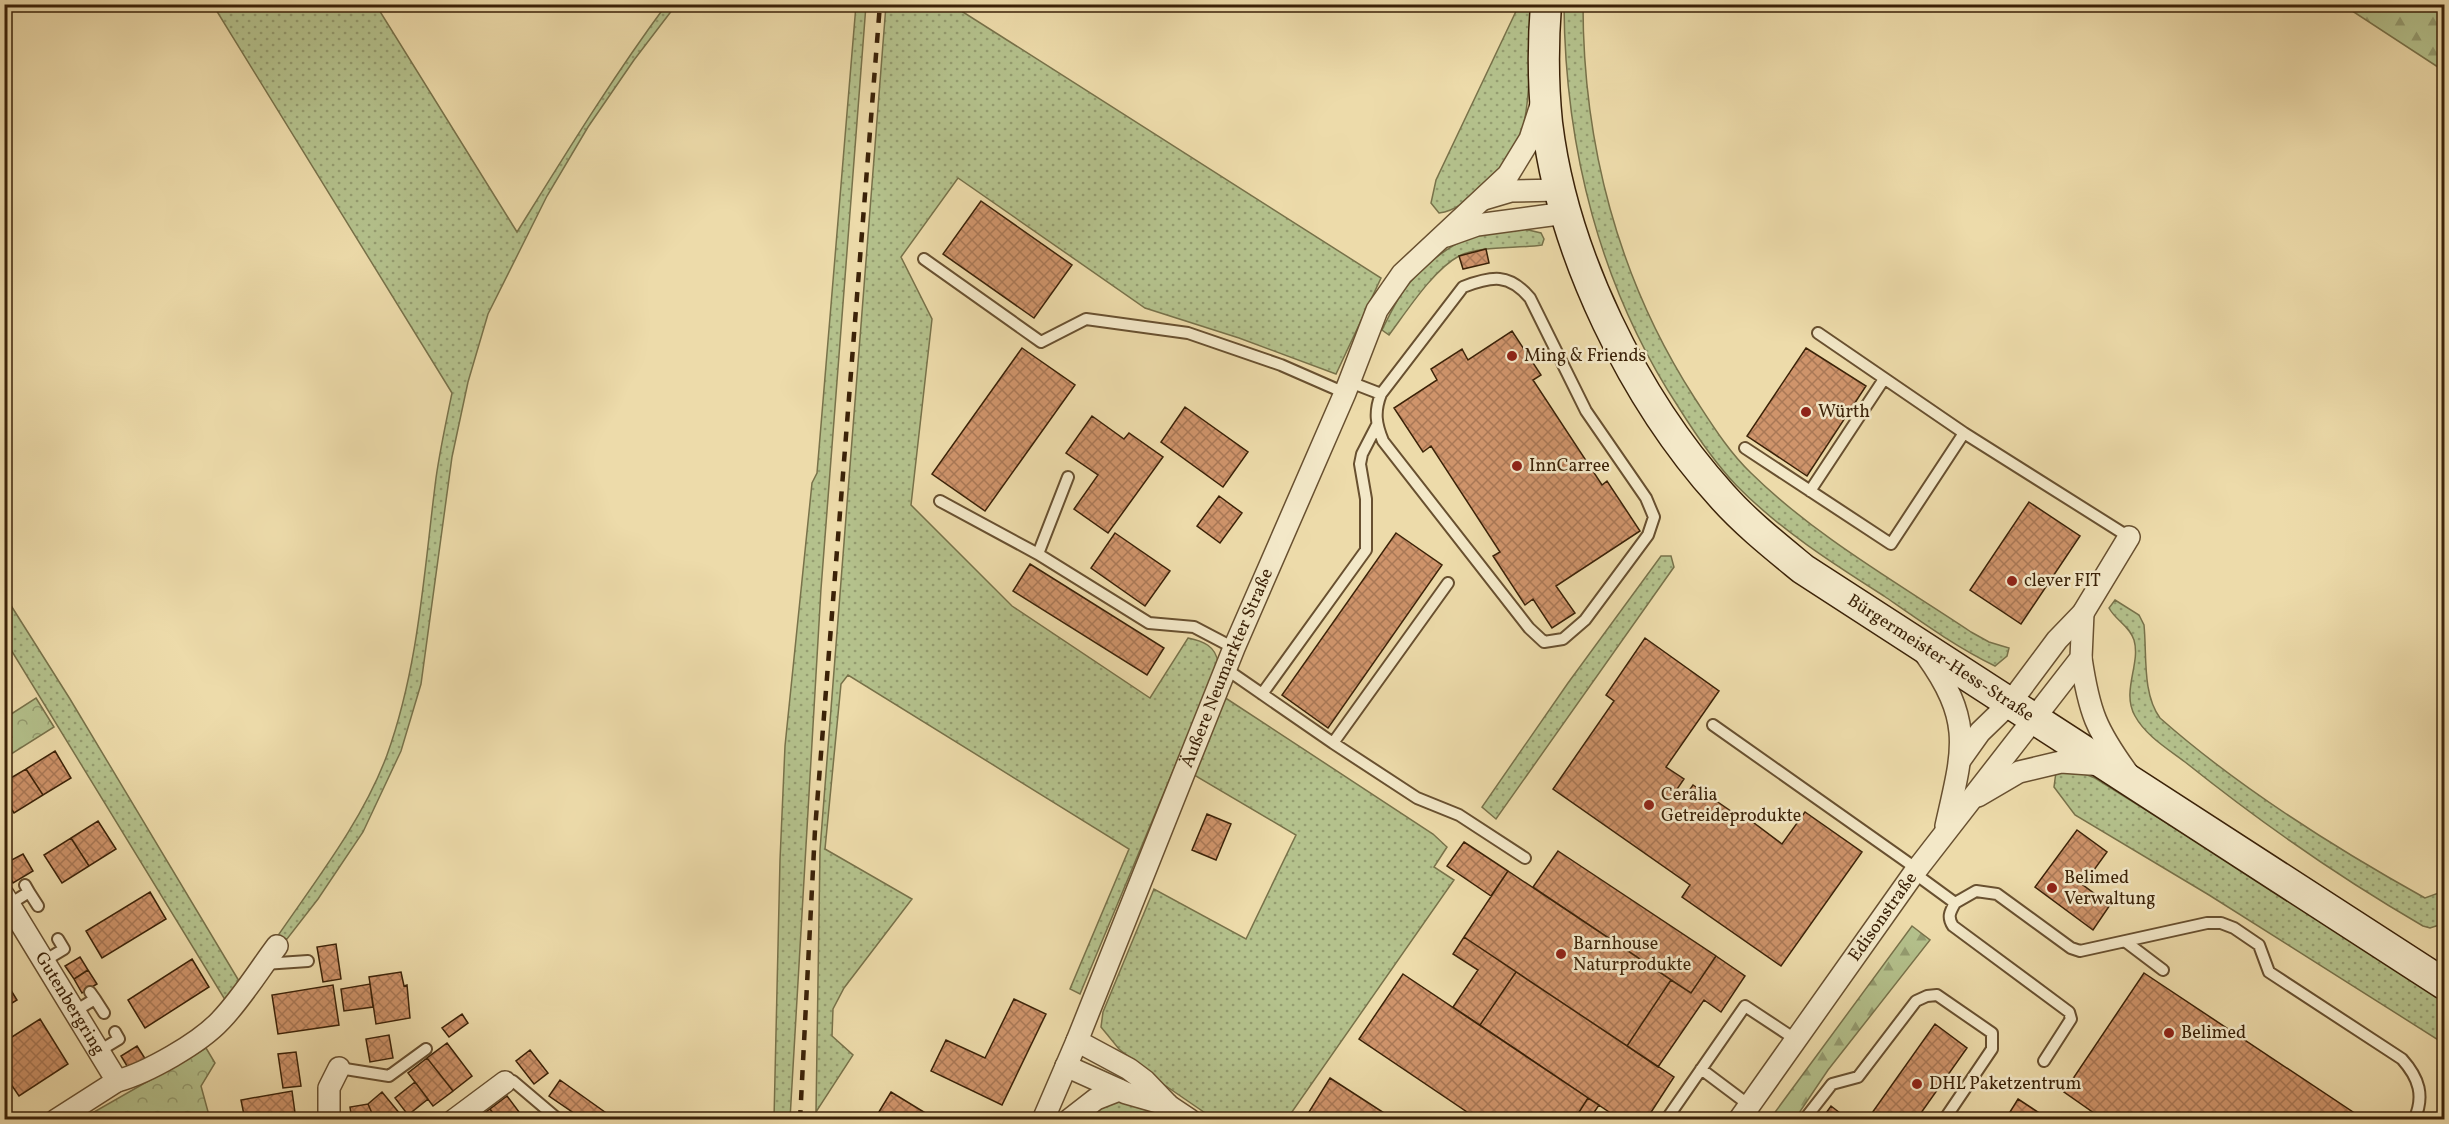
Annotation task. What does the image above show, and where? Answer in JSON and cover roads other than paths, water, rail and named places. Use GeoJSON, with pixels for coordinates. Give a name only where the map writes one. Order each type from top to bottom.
{"type":"FeatureCollection","features":[{"type":"Feature","properties":{"kind":"main road","name":"Äußere Neumarkter Straße"},"geometry":{"type":"LineString","coordinates":[[1546,4],[1547,123],[1563,201]]}},
{"type":"Feature","properties":{"kind":"main road","name":"Bürgermeister-Hess-Straße"},"geometry":{"type":"LineString","coordinates":[[1563,201],[1598,299],[1619,347],[1639,383],[1686,453],[1722,497],[1772,544],[1803,569],[1919,645],[2445,984]]}},
{"type":"Feature","properties":{"kind":"street","name":"Äußere Neumarkter Straße"},"geometry":{"type":"LineString","coordinates":[[1043,1119],[1077,1041],[1234,648],[1347,387],[1377,310],[1388,291],[1418,258],[1508,175],[1525,149],[1535,126],[1545,87]]}},
{"type":"Feature","properties":{"kind":"street","name":"Äußere Neumarkter Straße"},"geometry":{"type":"LineString","coordinates":[[1481,200],[1511,191],[1563,201]]}},
{"type":"Feature","properties":{"kind":"street","name":"Äußere Neumarkter Straße"},"geometry":{"type":"LineString","coordinates":[[1443,237],[1563,201]]}},
{"type":"Feature","properties":{"kind":"street"},"geometry":{"type":"LineString","coordinates":[[2021,711],[2057,640],[2083,613],[2129,537]]}},
{"type":"Feature","properties":{"kind":"street"},"geometry":{"type":"LineString","coordinates":[[2083,613],[2080,658],[2087,699],[2105,741],[2137,785]]}},
{"type":"Feature","properties":{"kind":"street"},"geometry":{"type":"LineString","coordinates":[[1919,645],[1945,681],[1958,711],[1962,738],[1960,760],[1945,833]]}},
{"type":"Feature","properties":{"kind":"street"},"geometry":{"type":"LineString","coordinates":[[1960,760],[1980,732],[2021,711],[2080,658]]}},
{"type":"Feature","properties":{"kind":"street","name":"Edisonstraße"},"geometry":{"type":"LineString","coordinates":[[1744,1112],[1916,871],[1970,800],[2021,711]]}},
{"type":"Feature","properties":{"kind":"street"},"geometry":{"type":"LineString","coordinates":[[1970,800],[2019,772],[2061,762],[2106,765]]}},
{"type":"Feature","properties":{"kind":"street","name":"Gutenbergring"},"geometry":{"type":"LineString","coordinates":[[7,900],[117,1081]]}},
{"type":"Feature","properties":{"kind":"street"},"geometry":{"type":"LineString","coordinates":[[56,1119],[117,1081],[133,1077],[185,1048],[221,1021],[277,946]]}},
{"type":"Feature","properties":{"kind":"street"},"geometry":{"type":"LineString","coordinates":[[1077,1041],[1129,1069],[1145,1081],[1168,1106]]}},
{"type":"Feature","properties":{"kind":"street"},"geometry":{"type":"LineString","coordinates":[[1066,1066],[1123,1091],[1168,1106],[1190,1119]]}},
{"type":"Feature","properties":{"kind":"street"},"geometry":{"type":"LineString","coordinates":[[329,1119],[329,1088],[339,1068]]}},
{"type":"Feature","properties":{"kind":"street"},"geometry":{"type":"LineString","coordinates":[[454,1119],[505,1082]]}},
{"type":"Feature","properties":{"kind":"street"},"geometry":{"type":"LineString","coordinates":[[1069,1119],[1096,1099],[1123,1091]]}},
{"type":"Feature","properties":{"kind":"lane"},"geometry":{"type":"LineString","coordinates":[[924,258],[1041,342],[1086,319],[1188,333],[1347,387],[1381,394]]}},
{"type":"Feature","properties":{"kind":"lane"},"geometry":{"type":"LineString","coordinates":[[1505,278],[1519,285],[1530,298],[1586,411],[1646,498],[1654,518],[1648,535],[1585,620],[1563,639],[1544,642],[1528,628],[1383,441],[1377,425],[1376,407],[1381,394],[1463,287],[1483,279],[1505,278]]}},
{"type":"Feature","properties":{"kind":"lane"},"geometry":{"type":"LineString","coordinates":[[1818,333],[1964,433],[2129,537]]}},
{"type":"Feature","properties":{"kind":"lane"},"geometry":{"type":"LineString","coordinates":[[1810,491],[1884,379]]}},
{"type":"Feature","properties":{"kind":"lane"},"geometry":{"type":"LineString","coordinates":[[1262,694],[1366,550],[1366,499],[1360,464],[1362,454],[1377,425]]}},
{"type":"Feature","properties":{"kind":"lane"},"geometry":{"type":"LineString","coordinates":[[1745,448],[1891,544],[1964,433]]}},
{"type":"Feature","properties":{"kind":"lane"},"geometry":{"type":"LineString","coordinates":[[1038,554],[1068,477]]}},
{"type":"Feature","properties":{"kind":"lane"},"geometry":{"type":"LineString","coordinates":[[940,501],[1038,554],[1149,622],[1194,627],[1234,648]]}},
{"type":"Feature","properties":{"kind":"lane"},"geometry":{"type":"LineString","coordinates":[[1333,743],[1448,583]]}},
{"type":"Feature","properties":{"kind":"lane"},"geometry":{"type":"LineString","coordinates":[[1226,669],[1417,798],[1459,815],[1526,858]]}},
{"type":"Feature","properties":{"kind":"lane"},"geometry":{"type":"LineString","coordinates":[[1713,724],[1916,871],[1955,903]]}},
{"type":"Feature","properties":{"kind":"lane"},"geometry":{"type":"LineString","coordinates":[[7,900],[27,888],[38,906]]}},
{"type":"Feature","properties":{"kind":"lane"},"geometry":{"type":"LineString","coordinates":[[2044,1061],[2071,1019],[2069,1012],[1953,926],[1949,920],[1949,912],[1955,903],[1976,891],[1997,894],[2071,948],[2080,951],[2207,923],[2221,923],[2234,928],[2259,945],[2269,972],[2402,1059],[2418,1082],[2419,1108],[2414,1119]]}},
{"type":"Feature","properties":{"kind":"lane"},"geometry":{"type":"LineString","coordinates":[[2126,942],[2163,970]]}},
{"type":"Feature","properties":{"kind":"lane"},"geometry":{"type":"LineString","coordinates":[[44,961],[64,949]]}},
{"type":"Feature","properties":{"kind":"lane"},"geometry":{"type":"LineString","coordinates":[[264,964],[308,961]]}},
{"type":"Feature","properties":{"kind":"lane"},"geometry":{"type":"LineString","coordinates":[[75,1011],[93,995],[104,1013]]}},
{"type":"Feature","properties":{"kind":"lane"},"geometry":{"type":"LineString","coordinates":[[1804,1119],[1832,1084],[1858,1077],[1916,1001],[1936,995],[1992,1034],[1992,1050],[1944,1119]]}},
{"type":"Feature","properties":{"kind":"lane"},"geometry":{"type":"LineString","coordinates":[[1666,1119],[1745,1006],[1795,1039]]}},
{"type":"Feature","properties":{"kind":"lane"},"geometry":{"type":"LineString","coordinates":[[99,1051],[120,1039]]}},
{"type":"Feature","properties":{"kind":"lane"},"geometry":{"type":"LineString","coordinates":[[339,1068],[389,1076],[426,1049]]}},
{"type":"Feature","properties":{"kind":"lane"},"geometry":{"type":"LineString","coordinates":[[1701,1069],[1744,1112]]}},
{"type":"Feature","properties":{"kind":"lane"},"geometry":{"type":"LineString","coordinates":[[505,1082],[513,1081],[559,1119]]}},
{"type":"Feature","properties":{"kind":"railway"},"geometry":{"type":"LineString","coordinates":[[800,1120],[815,830],[880,4]]}},
{"type":"Feature","properties":{"kind":"place","name":"Ming & Friends"},"geometry":{"type":"Point","coordinates":[1512,356]}},
{"type":"Feature","properties":{"kind":"place","name":"Würth"},"geometry":{"type":"Point","coordinates":[1806,412]}},
{"type":"Feature","properties":{"kind":"place","name":"InnCarree"},"geometry":{"type":"Point","coordinates":[1517,466]}},
{"type":"Feature","properties":{"kind":"place","name":"clever FIT"},"geometry":{"type":"Point","coordinates":[2012,581]}},
{"type":"Feature","properties":{"kind":"place","name":"Ceralia Getreideprodukte"},"geometry":{"type":"Point","coordinates":[1649,805]}},
{"type":"Feature","properties":{"kind":"place","name":"Belimed Verwaltung"},"geometry":{"type":"Point","coordinates":[2052,888]}},
{"type":"Feature","properties":{"kind":"place","name":"Barnhouse Naturprodukte"},"geometry":{"type":"Point","coordinates":[1561,954]}},
{"type":"Feature","properties":{"kind":"place","name":"Belimed"},"geometry":{"type":"Point","coordinates":[2169,1033]}},
{"type":"Feature","properties":{"kind":"place","name":"DHL Paketzentrum"},"geometry":{"type":"Point","coordinates":[1917,1084]}}]}
